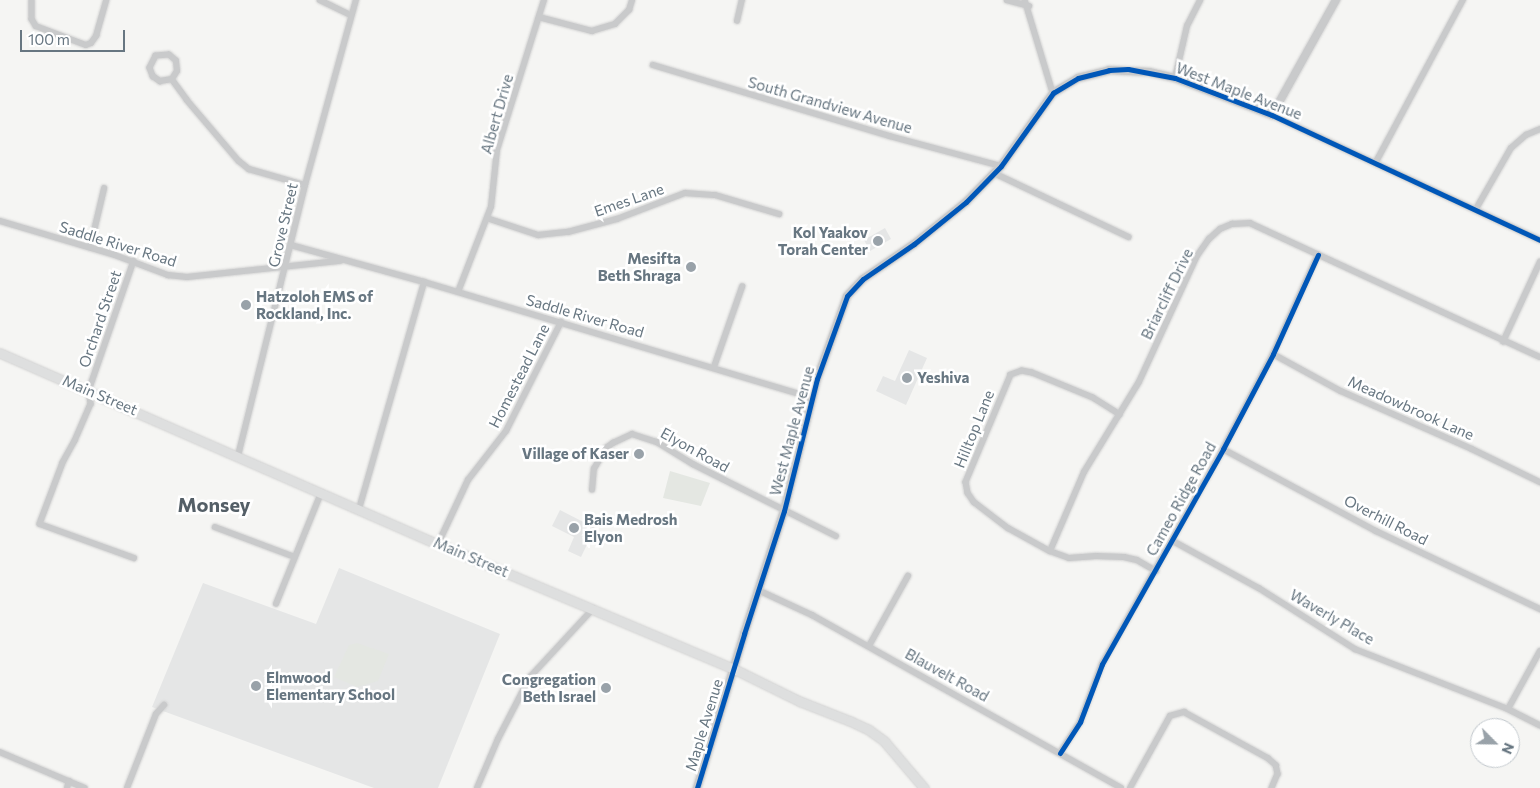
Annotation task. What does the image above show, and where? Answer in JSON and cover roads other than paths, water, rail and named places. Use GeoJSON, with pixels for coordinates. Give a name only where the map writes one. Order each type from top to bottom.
{"type":"FeatureCollection","features":[{"type":"Feature","properties":{"kind":"main road","name":"Main Street"},"geometry":{"type":"LineString","coordinates":[[0,353],[438,544],[734,669],[799,701],[869,730],[889,747],[924,788]]}},
{"type":"Feature","properties":{"kind":"street"},"geometry":{"type":"LineString","coordinates":[[32,0],[32,20],[36,26],[86,45],[91,44],[96,36],[106,0]]}},
{"type":"Feature","properties":{"kind":"street"},"geometry":{"type":"LineString","coordinates":[[320,0],[351,15]]}},
{"type":"Feature","properties":{"kind":"street","name":"Grove Street"},"geometry":{"type":"LineString","coordinates":[[238,456],[305,185],[356,0]]}},
{"type":"Feature","properties":{"kind":"street","name":"Albert Drive"},"geometry":{"type":"LineString","coordinates":[[458,292],[487,218],[493,191],[497,150],[544,0]]}},
{"type":"Feature","properties":{"kind":"street"},"geometry":{"type":"LineString","coordinates":[[539,17],[592,31],[615,24],[629,10],[632,0]]}},
{"type":"Feature","properties":{"kind":"street"},"geometry":{"type":"LineString","coordinates":[[737,21],[742,0]]}},
{"type":"Feature","properties":{"kind":"street"},"geometry":{"type":"LineString","coordinates":[[1007,0],[1029,6]]}},
{"type":"Feature","properties":{"kind":"street"},"geometry":{"type":"LineString","coordinates":[[1025,0],[1029,6],[1053,93]]}},
{"type":"Feature","properties":{"kind":"street"},"geometry":{"type":"LineString","coordinates":[[1175,78],[1187,26],[1200,0]]}},
{"type":"Feature","properties":{"kind":"street"},"geometry":{"type":"LineString","coordinates":[[1272,115],[1336,0]]}},
{"type":"Feature","properties":{"kind":"street"},"geometry":{"type":"LineString","coordinates":[[1376,162],[1463,0]]}},
{"type":"Feature","properties":{"kind":"street"},"geometry":{"type":"LineString","coordinates":[[165,54],[176,61],[177,71],[172,79],[160,81],[153,76],[150,68],[156,56],[165,54]]}},
{"type":"Feature","properties":{"kind":"street","name":"South Grandview Avenue"},"geometry":{"type":"LineString","coordinates":[[653,65],[890,136],[1001,166]]}},
{"type":"Feature","properties":{"kind":"street","name":"West Maple Avenue"},"geometry":{"type":"LineString","coordinates":[[734,669],[784,511],[812,398],[847,296],[863,279],[914,244],[966,202],[1001,166],[1053,93],[1078,78],[1109,70],[1128,69],[1175,78],[1272,115],[1540,240]]}},
{"type":"Feature","properties":{"kind":"street"},"geometry":{"type":"LineString","coordinates":[[172,79],[228,150],[249,169],[305,185]]}},
{"type":"Feature","properties":{"kind":"street"},"geometry":{"type":"LineString","coordinates":[[1476,209],[1511,148],[1526,135],[1540,129]]}},
{"type":"Feature","properties":{"kind":"street"},"geometry":{"type":"LineString","coordinates":[[994,173],[1129,237]]}},
{"type":"Feature","properties":{"kind":"street"},"geometry":{"type":"LineString","coordinates":[[90,248],[104,189]]}},
{"type":"Feature","properties":{"kind":"street","name":"Emes Lane"},"geometry":{"type":"LineString","coordinates":[[487,218],[538,235],[568,232],[617,219],[686,193],[715,195],[779,214]]}},
{"type":"Feature","properties":{"kind":"street","name":"Saddle River Road"},"geometry":{"type":"LineString","coordinates":[[0,222],[134,261],[168,275],[186,277],[285,268],[326,261],[349,261]]}},
{"type":"Feature","properties":{"kind":"street","name":"Briarcliff Drive"},"geometry":{"type":"LineString","coordinates":[[1050,551],[1084,472],[1120,416],[1139,382],[1197,256],[1208,239],[1232,224],[1250,223],[1503,342],[1540,357]]}},
{"type":"Feature","properties":{"kind":"street","name":"Saddle River Road"},"geometry":{"type":"LineString","coordinates":[[291,245],[561,322],[812,398]]}},
{"type":"Feature","properties":{"kind":"street","name":"Cameo Ridge Road"},"geometry":{"type":"LineString","coordinates":[[1060,753],[1080,722],[1102,664],[1173,541],[1273,354],[1318,254]]}},
{"type":"Feature","properties":{"kind":"street","name":"Orchard Street"},"geometry":{"type":"LineString","coordinates":[[134,261],[89,391],[91,404],[75,442],[63,463],[40,524],[134,558]]}},
{"type":"Feature","properties":{"kind":"street"},"geometry":{"type":"LineString","coordinates":[[1503,342],[1540,262]]}},
{"type":"Feature","properties":{"kind":"street"},"geometry":{"type":"LineString","coordinates":[[359,509],[424,282]]}},
{"type":"Feature","properties":{"kind":"street"},"geometry":{"type":"LineString","coordinates":[[714,367],[742,287]]}},
{"type":"Feature","properties":{"kind":"street","name":"Homestead Lane"},"geometry":{"type":"LineString","coordinates":[[438,544],[468,480],[506,431],[561,322]]}},
{"type":"Feature","properties":{"kind":"street","name":"Meadowbrook Lane"},"geometry":{"type":"LineString","coordinates":[[1273,354],[1341,391],[1472,449],[1540,482]]}},
{"type":"Feature","properties":{"kind":"street","name":"Hilltop Lane"},"geometry":{"type":"LineString","coordinates":[[1120,416],[1093,398],[1032,373],[1022,371],[1011,375],[1006,383],[966,482],[968,494],[974,502],[1008,528],[1050,551],[1069,558],[1096,556],[1124,557],[1137,560],[1156,570]]}},
{"type":"Feature","properties":{"kind":"street","name":"Elyon Road"},"geometry":{"type":"LineString","coordinates":[[592,490],[594,469],[606,448],[632,434],[657,442],[693,464],[836,536]]}},
{"type":"Feature","properties":{"kind":"street","name":"Overhill Road"},"geometry":{"type":"LineString","coordinates":[[1223,449],[1376,531],[1540,609]]}},
{"type":"Feature","properties":{"kind":"street"},"geometry":{"type":"LineString","coordinates":[[276,604],[321,493]]}},
{"type":"Feature","properties":{"kind":"street"},"geometry":{"type":"LineString","coordinates":[[215,526],[294,557]]}},
{"type":"Feature","properties":{"kind":"street","name":"Waverly Place"},"geometry":{"type":"LineString","coordinates":[[1173,541],[1259,588],[1355,649],[1508,709],[1540,725]]}},
{"type":"Feature","properties":{"kind":"street"},"geometry":{"type":"LineString","coordinates":[[869,646],[908,576]]}},
{"type":"Feature","properties":{"kind":"street","name":"Blauvelt Road"},"geometry":{"type":"LineString","coordinates":[[758,590],[812,615],[869,646],[1121,788]]}},
{"type":"Feature","properties":{"kind":"street"},"geometry":{"type":"LineString","coordinates":[[477,788],[498,739],[530,677],[593,609]]}},
{"type":"Feature","properties":{"kind":"street"},"geometry":{"type":"LineString","coordinates":[[1508,709],[1540,651]]}},
{"type":"Feature","properties":{"kind":"street","name":"Maple Avenue"},"geometry":{"type":"LineString","coordinates":[[698,788],[734,669]]}},
{"type":"Feature","properties":{"kind":"street"},"geometry":{"type":"LineString","coordinates":[[127,788],[156,714],[164,705]]}},
{"type":"Feature","properties":{"kind":"street"},"geometry":{"type":"LineString","coordinates":[[1130,788],[1170,716],[1184,712],[1268,758],[1276,765],[1278,774],[1272,788]]}},
{"type":"Feature","properties":{"kind":"street"},"geometry":{"type":"LineString","coordinates":[[0,752],[85,788]]}},
{"type":"Feature","properties":{"kind":"street"},"geometry":{"type":"LineString","coordinates":[[66,788],[69,781]]}},
{"type":"Feature","properties":{"kind":"place","name":"Kol Yaakov Torah Center"},"geometry":{"type":"Point","coordinates":[878,241]}},
{"type":"Feature","properties":{"kind":"place","name":"Mesifta Beth Shraga"},"geometry":{"type":"Point","coordinates":[691,267]}},
{"type":"Feature","properties":{"kind":"place","name":"Hatzoloh EMS of Rockland, Inc."},"geometry":{"type":"Point","coordinates":[246,305]}},
{"type":"Feature","properties":{"kind":"place","name":"Yeshiva"},"geometry":{"type":"Point","coordinates":[907,378]}},
{"type":"Feature","properties":{"kind":"place","name":"Village of Kaser"},"geometry":{"type":"Point","coordinates":[639,454]}},
{"type":"Feature","properties":{"kind":"place","name":"Bais Medrosh Elyon"},"geometry":{"type":"Point","coordinates":[574,528]}},
{"type":"Feature","properties":{"kind":"place","name":"Elmwood Elementary School"},"geometry":{"type":"Point","coordinates":[256,686]}},
{"type":"Feature","properties":{"kind":"place","name":"Congregation Beth Israel"},"geometry":{"type":"Point","coordinates":[606,688]}},
{"type":"Feature","properties":{"kind":"district","name":"Monsey"},"geometry":{"type":"Point","coordinates":[214,504]}}]}
